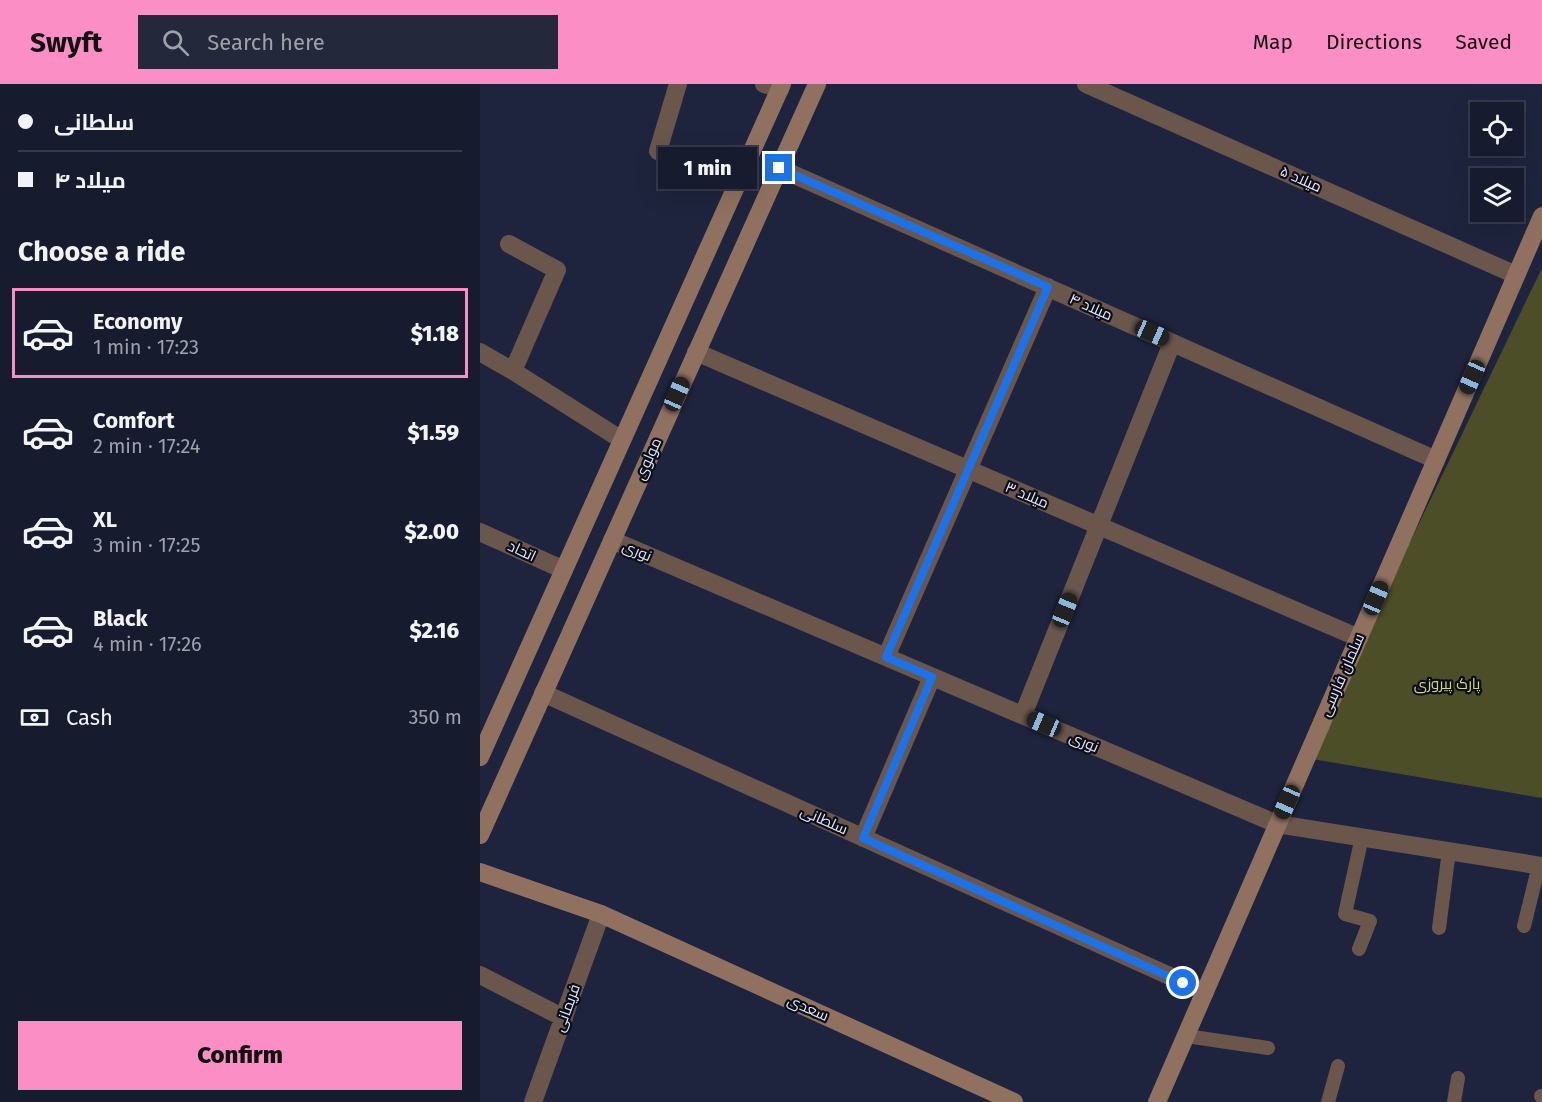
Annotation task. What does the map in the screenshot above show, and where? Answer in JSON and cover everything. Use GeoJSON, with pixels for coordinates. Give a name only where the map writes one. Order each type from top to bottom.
{"type":"FeatureCollection","features":[{"type":"Feature","properties":{"kind":"street"},"geometry":{"type":"LineString","coordinates":[[678,84],[658,151],[738,182]]}},
{"type":"Feature","properties":{"kind":"street","name":"مولوی"},"geometry":{"type":"LineString","coordinates":[[480,835],[817,84]]}},
{"type":"Feature","properties":{"kind":"street","name":"میلاد ۵"},"geometry":{"type":"LineString","coordinates":[[1086,84],[1516,275]]}},
{"type":"Feature","properties":{"kind":"street"},"geometry":{"type":"LineString","coordinates":[[480,757],[738,182],[776,86]]}},
{"type":"Feature","properties":{"kind":"street","name":"میلاد ۴"},"geometry":{"type":"LineString","coordinates":[[779,168],[1436,460]]}},
{"type":"Feature","properties":{"kind":"street","name":"سلمان فارسی"},"geometry":{"type":"LineString","coordinates":[[1157,1102],[1542,216]]}},
{"type":"Feature","properties":{"kind":"street"},"geometry":{"type":"LineString","coordinates":[[509,244],[557,270],[513,371]]}},
{"type":"Feature","properties":{"kind":"street"},"geometry":{"type":"LineString","coordinates":[[886,657],[1048,287]]}},
{"type":"Feature","properties":{"kind":"street"},"geometry":{"type":"LineString","coordinates":[[1023,716],[1172,343]]}},
{"type":"Feature","properties":{"kind":"street"},"geometry":{"type":"LineString","coordinates":[[480,352],[622,440]]}},
{"type":"Feature","properties":{"kind":"street","name":"میلاد ۳"},"geometry":{"type":"LineString","coordinates":[[696,352],[1359,638]]}},
{"type":"Feature","properties":{"kind":"street","name":"اتحاد"},"geometry":{"type":"LineString","coordinates":[[480,532],[564,570]]}},
{"type":"Feature","properties":{"kind":"street","name":"نوری"},"geometry":{"type":"LineString","coordinates":[[612,540],[1277,824],[1540,865]]}},
{"type":"Feature","properties":{"kind":"street"},"geometry":{"type":"LineString","coordinates":[[863,838],[932,677]]}},
{"type":"Feature","properties":{"kind":"street","name":"سلطانی"},"geometry":{"type":"LineString","coordinates":[[543,693],[1205,992]]}},
{"type":"Feature","properties":{"kind":"street","name":"سعدی"},"geometry":{"type":"LineString","coordinates":[[480,872],[601,914],[1014,1102]]}},
{"type":"Feature","properties":{"kind":"street","name":"فریمانی"},"geometry":{"type":"LineString","coordinates":[[533,1102],[601,914]]}},
{"type":"Feature","properties":{"kind":"street"},"geometry":{"type":"LineString","coordinates":[[480,975],[564,1018]]}},
{"type":"Feature","properties":{"kind":"lane"},"geometry":{"type":"LineString","coordinates":[[1359,949],[1370,921],[1345,914],[1362,837]]}},
{"type":"Feature","properties":{"kind":"lane"},"geometry":{"type":"LineString","coordinates":[[1439,928],[1449,851]]}},
{"type":"Feature","properties":{"kind":"lane"},"geometry":{"type":"LineString","coordinates":[[1524,926],[1540,865]]}},
{"type":"Feature","properties":{"kind":"lane"},"geometry":{"type":"LineString","coordinates":[[1186,1036],[1268,1048]]}},
{"type":"Feature","properties":{"kind":"lane"},"geometry":{"type":"LineString","coordinates":[[1328,1102],[1338,1066]]}},
{"type":"Feature","properties":{"kind":"lane"},"geometry":{"type":"LineString","coordinates":[[1454,1102],[1458,1077]]}},
{"type":"Feature","properties":{"kind":"green space","name":"پارک پیروزی"},"geometry":{"type":"Polygon","coordinates":[[[1542,268],[1542,798],[1306,758],[1542,268]]]}},
{"type":"Feature","properties":{"kind":"route"},"geometry":{"type":"LineString","coordinates":[[779,168],[1048,287],[886,657],[932,677],[863,838],[1183,983]]}}]}
